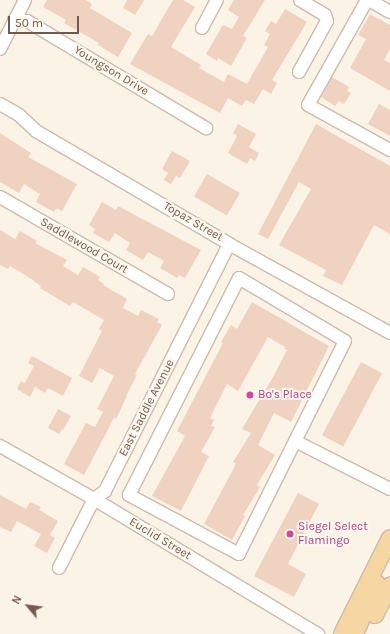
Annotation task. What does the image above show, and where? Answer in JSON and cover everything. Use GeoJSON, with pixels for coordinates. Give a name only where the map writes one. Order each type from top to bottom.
{"type":"FeatureCollection","features":[{"type":"Feature","properties":{"kind":"main road"},"geometry":{"type":"LineString","coordinates":[[342,634],[390,538]]}},
{"type":"Feature","properties":{"kind":"main road"},"geometry":{"type":"LineString","coordinates":[[355,634],[378,584],[379,576],[376,565]]}},
{"type":"Feature","properties":{"kind":"main road"},"geometry":{"type":"LineString","coordinates":[[366,634],[390,586]]}},
{"type":"Feature","properties":{"kind":"street"},"geometry":{"type":"LineString","coordinates":[[0,49],[25,0]]}},
{"type":"Feature","properties":{"kind":"street"},"geometry":{"type":"LineString","coordinates":[[202,28],[217,0]]}},
{"type":"Feature","properties":{"kind":"street"},"geometry":{"type":"LineString","coordinates":[[299,72],[327,21],[325,15],[300,0]]}},
{"type":"Feature","properties":{"kind":"street"},"geometry":{"type":"LineString","coordinates":[[390,12],[368,0],[308,105],[390,150]]}},
{"type":"Feature","properties":{"kind":"street","name":"Youngson Drive"},"geometry":{"type":"LineString","coordinates":[[14,20],[27,21],[206,128]]}},
{"type":"Feature","properties":{"kind":"street","name":"Topaz Street"},"geometry":{"type":"LineString","coordinates":[[0,104],[19,115],[36,131],[229,244],[390,333]]}},
{"type":"Feature","properties":{"kind":"street","name":"Saddlewood Court"},"geometry":{"type":"LineString","coordinates":[[0,197],[168,294]]}},
{"type":"Feature","properties":{"kind":"street","name":"East Saddle Avenue"},"geometry":{"type":"LineString","coordinates":[[59,568],[94,499],[105,491],[229,244]]}},
{"type":"Feature","properties":{"kind":"street"},"geometry":{"type":"LineString","coordinates":[[239,278],[345,341],[296,441],[239,554],[129,495],[239,278]]}},
{"type":"Feature","properties":{"kind":"street"},"geometry":{"type":"LineString","coordinates":[[296,441],[390,489]]}},
{"type":"Feature","properties":{"kind":"street","name":"Euclid Street"},"geometry":{"type":"LineString","coordinates":[[0,446],[94,499],[318,634]]}},
{"type":"Feature","properties":{"kind":"building"},"geometry":{"type":"Polygon","coordinates":[[[47,0],[86,0],[92,4],[90,8],[132,33],[118,57],[98,45],[99,43],[64,23],[66,20],[43,7],[47,0]]]}},
{"type":"Feature","properties":{"kind":"building"},"geometry":{"type":"Polygon","coordinates":[[[127,0],[144,0],[135,15],[123,8],[127,0]]]}},
{"type":"Feature","properties":{"kind":"building"},"geometry":{"type":"Polygon","coordinates":[[[173,0],[183,0],[195,7],[171,47],[201,65],[199,68],[224,82],[228,74],[247,84],[268,47],[264,45],[270,34],[265,31],[271,21],[276,24],[285,9],[307,22],[272,80],[277,83],[271,94],[263,89],[254,104],[246,100],[242,106],[228,98],[220,113],[130,64],[148,34],[152,36],[173,0]]]}},
{"type":"Feature","properties":{"kind":"building"},"geometry":{"type":"Polygon","coordinates":[[[234,0],[265,0],[243,36],[247,38],[231,66],[218,58],[217,61],[206,54],[223,25],[232,29],[239,17],[228,10],[234,0]]]}},
{"type":"Feature","properties":{"kind":"building"},"geometry":{"type":"Polygon","coordinates":[[[370,14],[390,25],[390,49],[384,60],[390,63],[390,91],[350,68],[366,39],[358,35],[370,14]]]}},
{"type":"Feature","properties":{"kind":"building"},"geometry":{"type":"Polygon","coordinates":[[[332,77],[349,87],[347,91],[351,93],[344,104],[339,101],[335,106],[321,97],[332,77]]]}},
{"type":"Feature","properties":{"kind":"building"},"geometry":{"type":"Polygon","coordinates":[[[379,104],[390,110],[390,136],[368,124],[379,104]]]}},
{"type":"Feature","properties":{"kind":"building"},"geometry":{"type":"Polygon","coordinates":[[[238,124],[256,134],[249,147],[259,153],[255,161],[250,158],[247,164],[228,153],[237,136],[233,133],[238,124]]]}},
{"type":"Feature","properties":{"kind":"building"},"geometry":{"type":"Polygon","coordinates":[[[316,124],[390,166],[390,234],[374,225],[342,285],[323,276],[326,270],[279,245],[311,189],[299,182],[268,239],[258,234],[316,124]]]}},
{"type":"Feature","properties":{"kind":"building"},"geometry":{"type":"Polygon","coordinates":[[[0,133],[31,153],[28,157],[77,184],[62,211],[57,208],[54,212],[36,202],[40,194],[24,184],[19,193],[0,182],[0,133]]]}},
{"type":"Feature","properties":{"kind":"building"},"geometry":{"type":"Polygon","coordinates":[[[172,151],[190,161],[180,178],[176,176],[171,184],[164,180],[168,173],[162,169],[172,151]]]}},
{"type":"Feature","properties":{"kind":"building"},"geometry":{"type":"Polygon","coordinates":[[[207,174],[240,193],[227,216],[194,197],[207,174]]]}},
{"type":"Feature","properties":{"kind":"building"},"geometry":{"type":"Polygon","coordinates":[[[102,202],[116,210],[118,206],[201,250],[185,278],[179,275],[177,278],[160,268],[164,261],[148,252],[143,260],[126,250],[130,243],[115,233],[109,242],[93,233],[95,229],[89,225],[102,202]]]}},
{"type":"Feature","properties":{"kind":"building"},"geometry":{"type":"Polygon","coordinates":[[[0,230],[15,239],[20,231],[37,241],[35,243],[67,260],[63,266],[78,275],[83,267],[100,277],[98,280],[104,284],[103,285],[127,299],[123,308],[138,316],[141,310],[159,319],[157,322],[162,325],[135,374],[137,375],[116,419],[114,418],[84,475],[64,464],[86,423],[95,427],[103,412],[97,409],[114,376],[100,368],[92,383],[79,376],[102,331],[99,329],[104,320],[73,302],[70,306],[40,288],[41,286],[10,266],[8,269],[0,265],[0,230]]]}},
{"type":"Feature","properties":{"kind":"building"},"geometry":{"type":"Polygon","coordinates":[[[252,302],[329,346],[291,422],[274,413],[258,445],[275,455],[257,485],[260,487],[243,515],[245,516],[232,540],[204,524],[236,464],[233,462],[251,433],[242,429],[287,350],[284,349],[285,347],[268,337],[238,391],[227,384],[210,418],[214,420],[211,426],[215,427],[201,452],[209,456],[181,511],[152,496],[185,436],[177,431],[223,343],[221,342],[231,325],[237,329],[252,302]]]}},
{"type":"Feature","properties":{"kind":"building"},"geometry":{"type":"Polygon","coordinates":[[[32,356],[72,378],[63,396],[48,388],[45,393],[35,387],[30,397],[17,389],[21,381],[25,383],[34,366],[28,363],[32,356]]]}},
{"type":"Feature","properties":{"kind":"building"},"geometry":{"type":"Polygon","coordinates":[[[361,362],[382,373],[343,447],[322,435],[361,362]]]}},
{"type":"Feature","properties":{"kind":"building"},"geometry":{"type":"Polygon","coordinates":[[[58,409],[71,416],[59,434],[48,428],[58,409]]]}},
{"type":"Feature","properties":{"kind":"building","name":"Siegel Select Flamingo"},"geometry":{"type":"Polygon","coordinates":[[[298,493],[319,504],[288,564],[306,574],[294,597],[254,576],[298,493]]]}},
{"type":"Feature","properties":{"kind":"building"},"geometry":{"type":"Polygon","coordinates":[[[0,495],[26,509],[30,502],[41,507],[39,510],[58,521],[50,535],[55,538],[47,553],[34,546],[41,534],[17,521],[11,532],[0,527],[0,495]]]}},
{"type":"Feature","properties":{"kind":"place","name":"Bo's Place"},"geometry":{"type":"Point","coordinates":[250,395]}},
{"type":"Feature","properties":{"kind":"place","name":"Siegel Select Flamingo"},"geometry":{"type":"Point","coordinates":[290,534]}}]}
